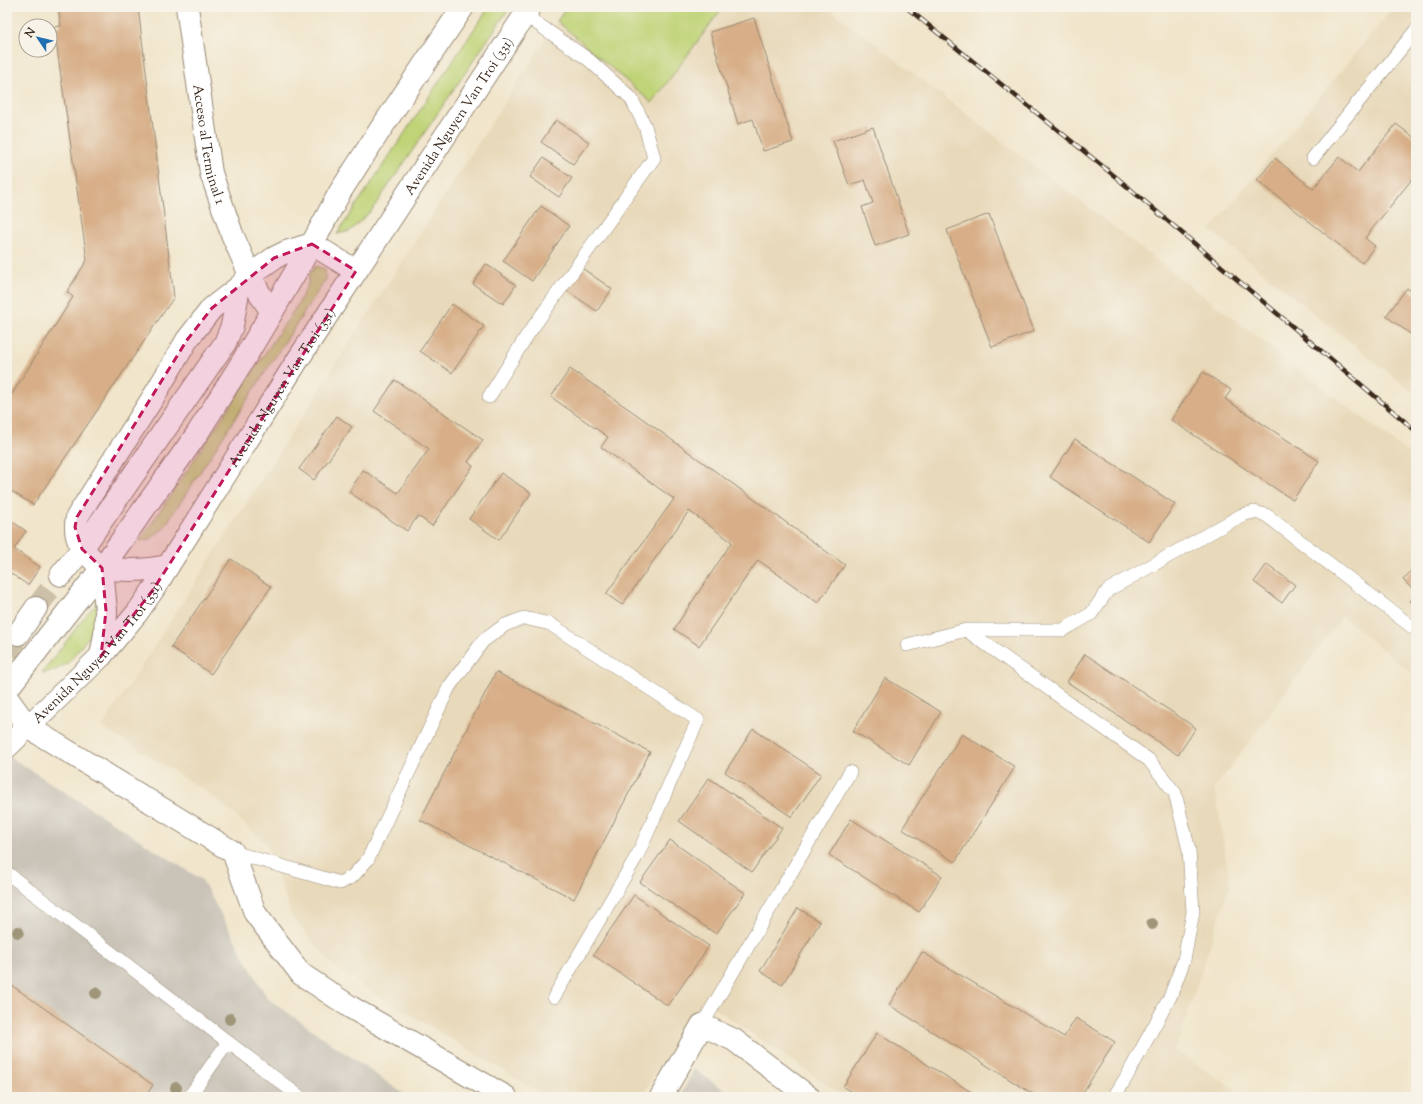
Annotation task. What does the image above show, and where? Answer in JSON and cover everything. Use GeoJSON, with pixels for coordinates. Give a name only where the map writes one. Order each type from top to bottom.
{"type":"FeatureCollection","features":[{"type":"Feature","properties":{"kind":"street","name":"Acceso al Terminal 1"},"geometry":{"type":"LineString","coordinates":[[187,7],[211,173],[232,234],[244,281],[261,296],[272,312]]}},
{"type":"Feature","properties":{"kind":"street"},"geometry":{"type":"LineString","coordinates":[[7,689],[102,568],[197,434],[272,312],[312,244],[344,185],[463,7]]}},
{"type":"Feature","properties":{"kind":"street","name":"Avenida Nguyen Van Troi (331)"},"geometry":{"type":"LineString","coordinates":[[7,747],[101,656],[137,613],[356,271],[527,11]]}},
{"type":"Feature","properties":{"kind":"street"},"geometry":{"type":"LineString","coordinates":[[168,566],[149,570],[132,571],[102,568],[82,549],[77,538],[75,527],[77,517],[154,396],[187,340],[212,308],[274,258],[286,252],[312,244],[356,271]]}},
{"type":"Feature","properties":{"kind":"street"},"geometry":{"type":"LineString","coordinates":[[61,575],[82,549],[225,343],[232,326],[244,281]]}},
{"type":"Feature","properties":{"kind":"street"},"geometry":{"type":"LineString","coordinates":[[101,656],[105,634],[106,611],[102,568]]}},
{"type":"Feature","properties":{"kind":"street"},"geometry":{"type":"LineString","coordinates":[[18,634],[36,608]]}},
{"type":"Feature","properties":{"kind":"street"},"geometry":{"type":"LineString","coordinates":[[7,698],[28,726],[233,852],[255,913],[301,974],[352,1008],[506,1097]]}},
{"type":"Feature","properties":{"kind":"street"},"geometry":{"type":"LineString","coordinates":[[660,1097],[702,1025],[734,1040],[809,1097]]}},
{"type":"Feature","properties":{"kind":"lane"},"geometry":{"type":"LineString","coordinates":[[489,397],[526,337],[654,158],[645,126],[631,98],[589,60],[527,11]]}},
{"type":"Feature","properties":{"kind":"lane"},"geometry":{"type":"LineString","coordinates":[[1313,158],[1416,30]]}},
{"type":"Feature","properties":{"kind":"lane"},"geometry":{"type":"LineString","coordinates":[[907,645],[966,630],[1063,630],[1091,614],[1108,590],[1242,515],[1254,512],[1266,515],[1416,630]]}},
{"type":"Feature","properties":{"kind":"lane"},"geometry":{"type":"LineString","coordinates":[[233,852],[340,883],[353,876],[368,859],[449,687],[483,642],[504,624],[524,618],[550,624],[698,720],[638,854],[554,998]]}},
{"type":"Feature","properties":{"kind":"lane"},"geometry":{"type":"LineString","coordinates":[[966,630],[1149,760],[1175,792],[1189,850],[1194,912],[1184,960],[1170,997],[1114,1097]]}},
{"type":"Feature","properties":{"kind":"lane"},"geometry":{"type":"LineString","coordinates":[[702,1025],[850,772]]}},
{"type":"Feature","properties":{"kind":"lane"},"geometry":{"type":"LineString","coordinates":[[7,873],[300,1097]]}},
{"type":"Feature","properties":{"kind":"lane"},"geometry":{"type":"LineString","coordinates":[[189,1097],[228,1042]]}},
{"type":"Feature","properties":{"kind":"highlighted area"},"geometry":{"type":"Polygon","coordinates":[[[312,244],[356,271],[153,590],[101,656],[106,611],[102,568],[82,549],[75,527],[77,517],[187,340],[212,308],[274,258],[312,244]]]}},
{"type":"Feature","properties":{"kind":"shaded area"},"geometry":{"type":"Polygon","coordinates":[[[723,7],[827,7],[1416,459],[1416,677],[1342,616],[1215,788],[1230,885],[1175,1051],[1247,1097],[845,1097],[703,1000],[641,1097],[547,1097],[337,970],[292,917],[266,843],[209,793],[102,727],[557,21],[652,103],[723,7]]]}},
{"type":"Feature","properties":{"kind":"shaded area"},"geometry":{"type":"Polygon","coordinates":[[[1394,7],[1416,7],[1416,395],[1210,230],[1394,7]]]}},
{"type":"Feature","properties":{"kind":"shaded area"},"geometry":{"type":"Polygon","coordinates":[[[7,755],[202,880],[267,998],[408,1097],[7,1097],[7,755]]]}},
{"type":"Feature","properties":{"kind":"shaded area"},"geometry":{"type":"Polygon","coordinates":[[[694,1069],[735,1097],[680,1097],[694,1069]]]}},
{"type":"Feature","properties":{"kind":"green space"},"geometry":{"type":"Polygon","coordinates":[[[489,7],[510,7],[372,210],[350,231],[337,234],[489,7]]]}},
{"type":"Feature","properties":{"kind":"green space"},"geometry":{"type":"Polygon","coordinates":[[[567,7],[723,7],[652,103],[557,21],[567,7]]]}},
{"type":"Feature","properties":{"kind":"green space"},"geometry":{"type":"Polygon","coordinates":[[[316,266],[325,269],[326,279],[163,529],[149,540],[140,541],[298,304],[308,284],[309,274],[316,266]]]}},
{"type":"Feature","properties":{"kind":"green space"},"geometry":{"type":"Polygon","coordinates":[[[100,602],[96,621],[90,635],[68,663],[54,671],[42,673],[90,610],[100,602]]]}},
{"type":"Feature","properties":{"kind":"building"},"geometry":{"type":"Polygon","coordinates":[[[58,7],[138,7],[174,297],[33,505],[7,488],[7,402],[73,297],[67,292],[87,260],[58,55],[58,26],[61,26],[58,7]]]}},
{"type":"Feature","properties":{"kind":"building"},"geometry":{"type":"Polygon","coordinates":[[[754,18],[793,142],[763,151],[753,119],[738,124],[710,32],[754,18]]]}},
{"type":"Feature","properties":{"kind":"building"},"geometry":{"type":"Polygon","coordinates":[[[556,120],[589,142],[573,164],[541,142],[556,120]]]}},
{"type":"Feature","properties":{"kind":"building"},"geometry":{"type":"Polygon","coordinates":[[[1396,124],[1416,139],[1416,174],[1365,238],[1375,246],[1362,263],[1257,180],[1275,158],[1313,189],[1339,157],[1358,172],[1396,124]]]}},
{"type":"Feature","properties":{"kind":"building"},"geometry":{"type":"Polygon","coordinates":[[[873,127],[909,234],[875,246],[862,207],[873,203],[865,180],[849,185],[833,141],[873,127]]]}},
{"type":"Feature","properties":{"kind":"building"},"geometry":{"type":"Polygon","coordinates":[[[543,158],[572,178],[559,197],[530,177],[543,158]]]}},
{"type":"Feature","properties":{"kind":"building"},"geometry":{"type":"Polygon","coordinates":[[[541,206],[569,226],[532,281],[503,261],[541,206]]]}},
{"type":"Feature","properties":{"kind":"building"},"geometry":{"type":"Polygon","coordinates":[[[989,214],[1034,331],[992,347],[947,230],[989,214]]]}},
{"type":"Feature","properties":{"kind":"building"},"geometry":{"type":"Polygon","coordinates":[[[486,264],[516,285],[503,304],[473,284],[486,264]]]}},
{"type":"Feature","properties":{"kind":"building"},"geometry":{"type":"Polygon","coordinates":[[[582,268],[612,289],[597,311],[567,291],[582,268]]]}},
{"type":"Feature","properties":{"kind":"building"},"geometry":{"type":"Polygon","coordinates":[[[1407,288],[1416,295],[1416,338],[1386,316],[1407,288]]]}},
{"type":"Feature","properties":{"kind":"building"},"geometry":{"type":"Polygon","coordinates":[[[452,304],[484,326],[452,373],[420,351],[452,304]]]}},
{"type":"Feature","properties":{"kind":"building"},"geometry":{"type":"Polygon","coordinates":[[[570,369],[636,414],[845,565],[818,603],[758,560],[699,646],[674,629],[732,542],[689,511],[622,605],[606,594],[674,499],[601,447],[608,437],[551,397],[570,369]]]}},
{"type":"Feature","properties":{"kind":"building"},"geometry":{"type":"Polygon","coordinates":[[[1203,372],[1231,390],[1225,399],[1319,461],[1293,500],[1171,420],[1203,372]]]}},
{"type":"Feature","properties":{"kind":"building"},"geometry":{"type":"Polygon","coordinates":[[[395,380],[483,440],[468,462],[473,466],[432,526],[418,516],[407,531],[349,492],[363,470],[398,493],[429,449],[374,411],[395,380]]]}},
{"type":"Feature","properties":{"kind":"building"},"geometry":{"type":"Polygon","coordinates":[[[337,416],[352,427],[314,480],[299,469],[337,416]]]}},
{"type":"Feature","properties":{"kind":"building"},"geometry":{"type":"Polygon","coordinates":[[[1075,439],[1175,504],[1149,542],[1050,477],[1075,439]]]}},
{"type":"Feature","properties":{"kind":"building"},"geometry":{"type":"Polygon","coordinates":[[[501,473],[531,493],[499,540],[469,519],[501,473]]]}},
{"type":"Feature","properties":{"kind":"building"},"geometry":{"type":"Polygon","coordinates":[[[7,518],[26,531],[14,549],[40,567],[28,585],[7,571],[7,518]]]}},
{"type":"Feature","properties":{"kind":"building"},"geometry":{"type":"Polygon","coordinates":[[[231,559],[271,587],[211,674],[171,647],[231,559]]]}},
{"type":"Feature","properties":{"kind":"building"},"geometry":{"type":"Polygon","coordinates":[[[1267,564],[1295,585],[1282,603],[1254,582],[1267,564]]]}},
{"type":"Feature","properties":{"kind":"building"},"geometry":{"type":"Polygon","coordinates":[[[1416,565],[1416,592],[1403,580],[1416,565]]]}},
{"type":"Feature","properties":{"kind":"building"},"geometry":{"type":"Polygon","coordinates":[[[1416,593],[1416,606],[1410,601],[1416,593]]]}},
{"type":"Feature","properties":{"kind":"building"},"geometry":{"type":"Polygon","coordinates":[[[1085,654],[1196,728],[1178,755],[1067,682],[1085,654]]]}},
{"type":"Feature","properties":{"kind":"building"},"geometry":{"type":"Polygon","coordinates":[[[496,672],[650,752],[574,899],[420,820],[496,672]]]}},
{"type":"Feature","properties":{"kind":"building"},"geometry":{"type":"Polygon","coordinates":[[[885,678],[941,712],[909,765],[853,731],[885,678]]]}},
{"type":"Feature","properties":{"kind":"building"},"geometry":{"type":"Polygon","coordinates":[[[753,729],[821,774],[792,817],[725,772],[753,729]]]}},
{"type":"Feature","properties":{"kind":"building"},"geometry":{"type":"Polygon","coordinates":[[[962,734],[1015,767],[955,862],[902,829],[962,734]]]}},
{"type":"Feature","properties":{"kind":"building"},"geometry":{"type":"Polygon","coordinates":[[[709,778],[782,828],[752,872],[679,821],[709,778]]]}},
{"type":"Feature","properties":{"kind":"building"},"geometry":{"type":"Polygon","coordinates":[[[851,819],[942,876],[919,912],[829,855],[851,819]]]}},
{"type":"Feature","properties":{"kind":"building"},"geometry":{"type":"Polygon","coordinates":[[[670,840],[745,893],[716,934],[640,882],[670,840]]]}},
{"type":"Feature","properties":{"kind":"building"},"geometry":{"type":"Polygon","coordinates":[[[634,895],[709,946],[668,1006],[593,955],[634,895]]]}},
{"type":"Feature","properties":{"kind":"building"},"geometry":{"type":"Polygon","coordinates":[[[798,908],[820,922],[782,985],[760,971],[798,908]]]}},
{"type":"Feature","properties":{"kind":"building"},"geometry":{"type":"Polygon","coordinates":[[[922,952],[1064,1037],[1076,1018],[1115,1042],[1080,1097],[1038,1097],[889,1005],[922,952]]]}},
{"type":"Feature","properties":{"kind":"building"},"geometry":{"type":"Polygon","coordinates":[[[7,982],[153,1085],[145,1097],[7,1097],[7,982]]]}},
{"type":"Feature","properties":{"kind":"building"},"geometry":{"type":"Polygon","coordinates":[[[877,1033],[979,1097],[860,1097],[843,1087],[877,1033]]]}},
{"type":"Feature","properties":{"kind":"tunnel"},"geometry":{"type":"LineString","coordinates":[[36,608],[61,575]]}},
{"type":"Feature","properties":{"kind":"tunnel"},"geometry":{"type":"LineString","coordinates":[[7,653],[18,634]]}},
{"type":"Feature","properties":{"kind":"railway"},"geometry":{"type":"LineString","coordinates":[[906,7],[1117,178],[1416,431]]}}]}
